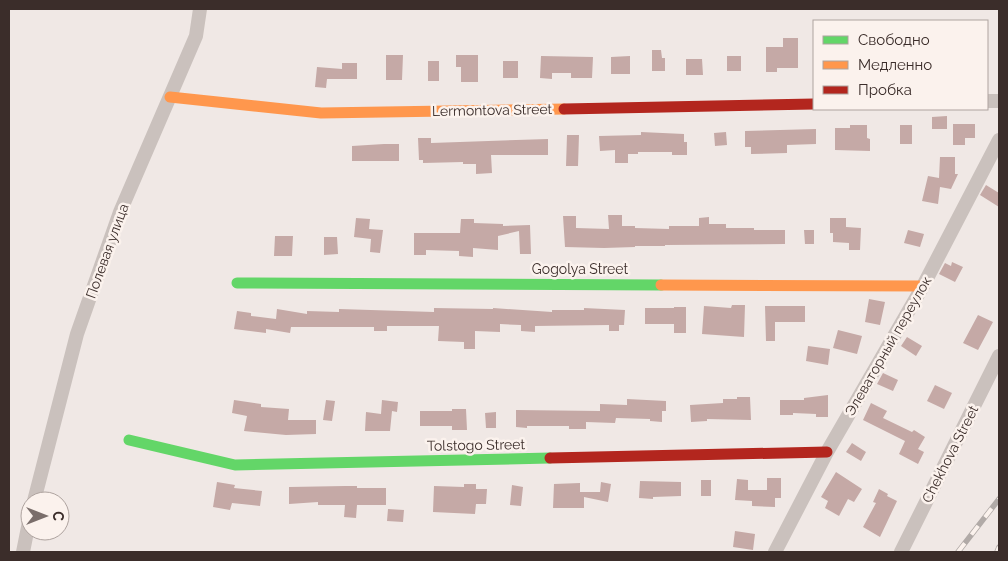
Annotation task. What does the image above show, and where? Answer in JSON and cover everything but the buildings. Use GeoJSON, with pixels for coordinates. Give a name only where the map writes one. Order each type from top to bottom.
{"type":"FeatureCollection","features":[{"type":"Feature","properties":{"kind":"street","name":"Полевая улица"},"geometry":{"type":"LineString","coordinates":[[37,491],[77,334],[120,212],[196,36],[200,9]]}},
{"type":"Feature","properties":{"kind":"street","name":"Lermontova Street"},"geometry":{"type":"LineString","coordinates":[[170,98],[321,114],[813,104]]}},
{"type":"Feature","properties":{"kind":"street","name":"Элеваторный переулок"},"geometry":{"type":"LineString","coordinates":[[775,552],[827,452],[923,286],[999,140]]}},
{"type":"Feature","properties":{"kind":"street","name":"Gogolya Street"},"geometry":{"type":"LineString","coordinates":[[238,283],[923,286]]}},
{"type":"Feature","properties":{"kind":"street","name":"Chekhova Street"},"geometry":{"type":"LineString","coordinates":[[901,552],[999,356]]}},
{"type":"Feature","properties":{"kind":"street","name":"Tolstogo Street"},"geometry":{"type":"LineString","coordinates":[[129,440],[235,465],[827,452]]}},
{"type":"Feature","properties":{"kind":"railway"},"geometry":{"type":"LineString","coordinates":[[958,552],[999,499]]}},
{"type":"Feature","properties":{"kind":"railway"},"geometry":{"type":"LineString","coordinates":[[997,552],[999,547]]}},
{"type":"Feature","properties":{"kind":"traffic: fast"},"geometry":{"type":"LineString","coordinates":[[237,283],[661,285]]}},
{"type":"Feature","properties":{"kind":"traffic: fast"},"geometry":{"type":"LineString","coordinates":[[129,440],[235,465],[550,458]]}},
{"type":"Feature","properties":{"kind":"traffic: slow"},"geometry":{"type":"LineString","coordinates":[[170,97],[321,113],[564,109]]}},
{"type":"Feature","properties":{"kind":"traffic: slow"},"geometry":{"type":"LineString","coordinates":[[661,285],[923,286]]}},
{"type":"Feature","properties":{"kind":"traffic: jam"},"geometry":{"type":"LineString","coordinates":[[564,109],[813,104]]}},
{"type":"Feature","properties":{"kind":"traffic: jam"},"geometry":{"type":"LineString","coordinates":[[550,458],[827,452]]}}]}
